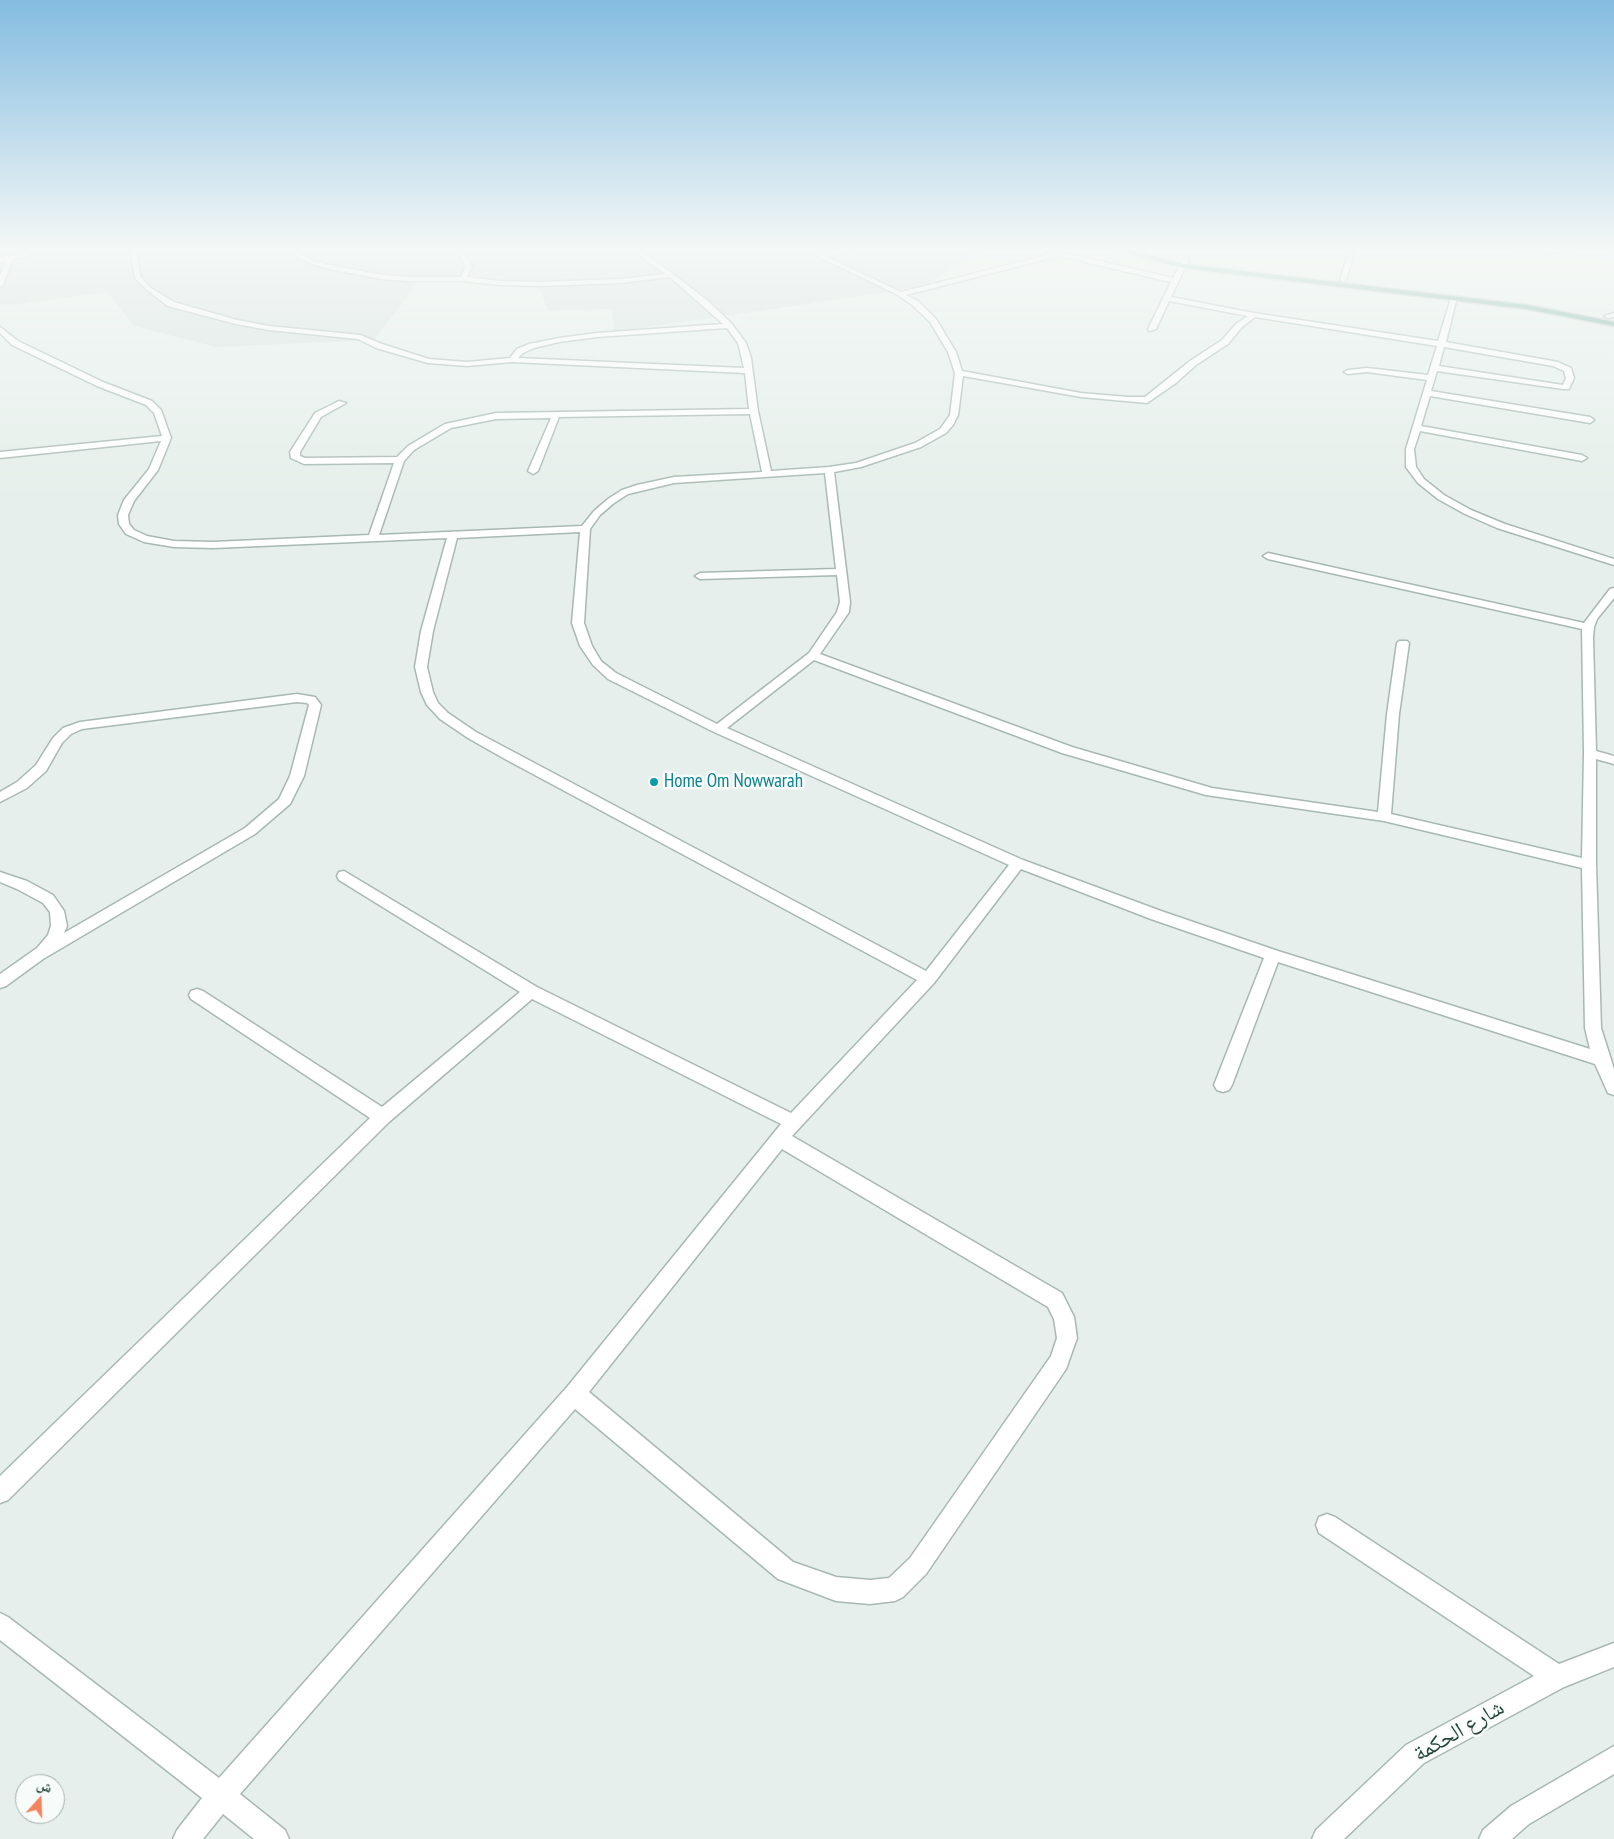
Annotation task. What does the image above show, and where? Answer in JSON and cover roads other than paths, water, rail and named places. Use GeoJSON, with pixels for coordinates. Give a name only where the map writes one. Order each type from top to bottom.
{"type":"FeatureCollection","features":[{"type":"Feature","properties":{"kind":"street"},"geometry":{"type":"LineString","coordinates":[[8,336],[15,343],[100,384],[149,403],[158,412],[167,438],[153,470],[128,500],[124,515],[124,524],[130,532],[144,539],[174,544],[585,529]]}},
{"type":"Feature","properties":{"kind":"street"},"geometry":{"type":"LineString","coordinates":[[350,336],[400,354],[428,361],[467,364],[512,360],[748,371]]}},
{"type":"Feature","properties":{"kind":"street"},"geometry":{"type":"LineString","coordinates":[[512,360],[520,351],[532,346],[586,336]]}},
{"type":"Feature","properties":{"kind":"street"},"geometry":{"type":"LineString","coordinates":[[737,336],[742,343],[767,473]]}},
{"type":"Feature","properties":{"kind":"street"},"geometry":{"type":"LineString","coordinates":[[942,336],[952,352],[959,373],[954,415],[949,425],[943,430],[901,452],[829,470],[674,480],[625,492],[610,501],[597,513],[585,529],[578,623],[586,646],[597,662],[612,676],[718,729],[1018,864],[1273,956],[1601,1060]]}},
{"type":"Feature","properties":{"kind":"street"},"geometry":{"type":"LineString","coordinates":[[959,373],[1082,395],[1147,400],[1193,363],[1232,336]]}},
{"type":"Feature","properties":{"kind":"street"},"geometry":{"type":"LineString","coordinates":[[1348,372],[1367,370],[1432,373],[1563,387],[1566,387],[1569,382],[1568,370],[1560,366],[1388,336]]}},
{"type":"Feature","properties":{"kind":"street"},"geometry":{"type":"LineString","coordinates":[[1443,336],[1426,393],[1418,428],[1410,449],[1411,467],[1421,481],[1441,497],[1468,512],[1501,526],[1614,562]]}},
{"type":"Feature","properties":{"kind":"street"},"geometry":{"type":"LineString","coordinates":[[1426,393],[1590,420]]}},
{"type":"Feature","properties":{"kind":"street"},"geometry":{"type":"LineString","coordinates":[[342,403],[318,415],[296,452],[296,458],[304,461],[400,460]]}},
{"type":"Feature","properties":{"kind":"street"},"geometry":{"type":"LineString","coordinates":[[373,538],[400,460],[411,448],[448,426],[496,416],[754,411]]}},
{"type":"Feature","properties":{"kind":"street"},"geometry":{"type":"LineString","coordinates":[[533,472],[556,416]]}},
{"type":"Feature","properties":{"kind":"street"},"geometry":{"type":"LineString","coordinates":[[1418,428],[1582,458]]}},
{"type":"Feature","properties":{"kind":"street"},"geometry":{"type":"LineString","coordinates":[[0,456],[167,438]]}},
{"type":"Feature","properties":{"kind":"street"},"geometry":{"type":"LineString","coordinates":[[718,729],[813,655],[843,612],[845,602],[829,470]]}},
{"type":"Feature","properties":{"kind":"street"},"geometry":{"type":"LineString","coordinates":[[453,535],[427,630],[422,667],[426,692],[433,706],[472,735],[510,756],[928,979]]}},
{"type":"Feature","properties":{"kind":"street"},"geometry":{"type":"LineString","coordinates":[[1268,556],[1588,627]]}},
{"type":"Feature","properties":{"kind":"street"},"geometry":{"type":"LineString","coordinates":[[700,576],[842,572]]}},
{"type":"Feature","properties":{"kind":"street"},"geometry":{"type":"LineString","coordinates":[[1614,592],[1592,618],[1588,627],[1589,865],[1593,1028],[1601,1060],[1614,1088]]}},
{"type":"Feature","properties":{"kind":"street"},"geometry":{"type":"LineString","coordinates":[[1384,817],[1393,714],[1403,642]]}},
{"type":"Feature","properties":{"kind":"street"},"geometry":{"type":"LineString","coordinates":[[813,655],[1067,750],[1202,789],[1268,802],[1384,817],[1589,865]]}},
{"type":"Feature","properties":{"kind":"street"},"geometry":{"type":"LineString","coordinates":[[0,798],[22,785],[41,768],[57,741],[67,731],[80,726],[297,698],[311,700],[314,705],[297,776],[285,801],[250,831],[38,955],[0,982]]}},
{"type":"Feature","properties":{"kind":"street"},"geometry":{"type":"LineString","coordinates":[[1590,753],[1614,760]]}},
{"type":"Feature","properties":{"kind":"street"},"geometry":{"type":"LineString","coordinates":[[186,1839],[220,1797],[574,1394],[779,1138],[928,979],[1018,864]]}},
{"type":"Feature","properties":{"kind":"street"},"geometry":{"type":"LineString","coordinates":[[344,876],[531,990],[793,1122]]}},
{"type":"Feature","properties":{"kind":"street"},"geometry":{"type":"LineString","coordinates":[[0,877],[22,885],[48,899],[57,911],[59,926],[54,938],[38,955]]}},
{"type":"Feature","properties":{"kind":"street"},"geometry":{"type":"LineString","coordinates":[[1223,1085],[1273,956]]}},
{"type":"Feature","properties":{"kind":"street"},"geometry":{"type":"LineString","coordinates":[[0,1492],[383,1117],[531,990]]}},
{"type":"Feature","properties":{"kind":"street"},"geometry":{"type":"LineString","coordinates":[[197,995],[383,1117]]}},
{"type":"Feature","properties":{"kind":"street"},"geometry":{"type":"LineString","coordinates":[[574,1394],[786,1571],[836,1589],[870,1592],[895,1589],[918,1566],[1059,1362],[1067,1338],[1064,1317],[1054,1300],[779,1138]]}},
{"type":"Feature","properties":{"kind":"street"},"geometry":{"type":"LineString","coordinates":[[1327,1525],[1557,1677]]}},
{"type":"Feature","properties":{"kind":"street"},"geometry":{"type":"LineString","coordinates":[[0,1625],[276,1839]]}},
{"type":"Feature","properties":{"kind":"street","name":"شارع الحكمة"},"geometry":{"type":"LineString","coordinates":[[1325,1839],[1415,1754],[1557,1677],[1614,1655]]}},
{"type":"Feature","properties":{"kind":"street"},"geometry":{"type":"LineString","coordinates":[[1492,1839],[1520,1815],[1614,1759]]}},
{"type":"Feature","properties":{"kind":"place","name":"Home Om Nowwarah"},"geometry":{"type":"Point","coordinates":[654,782]}}]}
